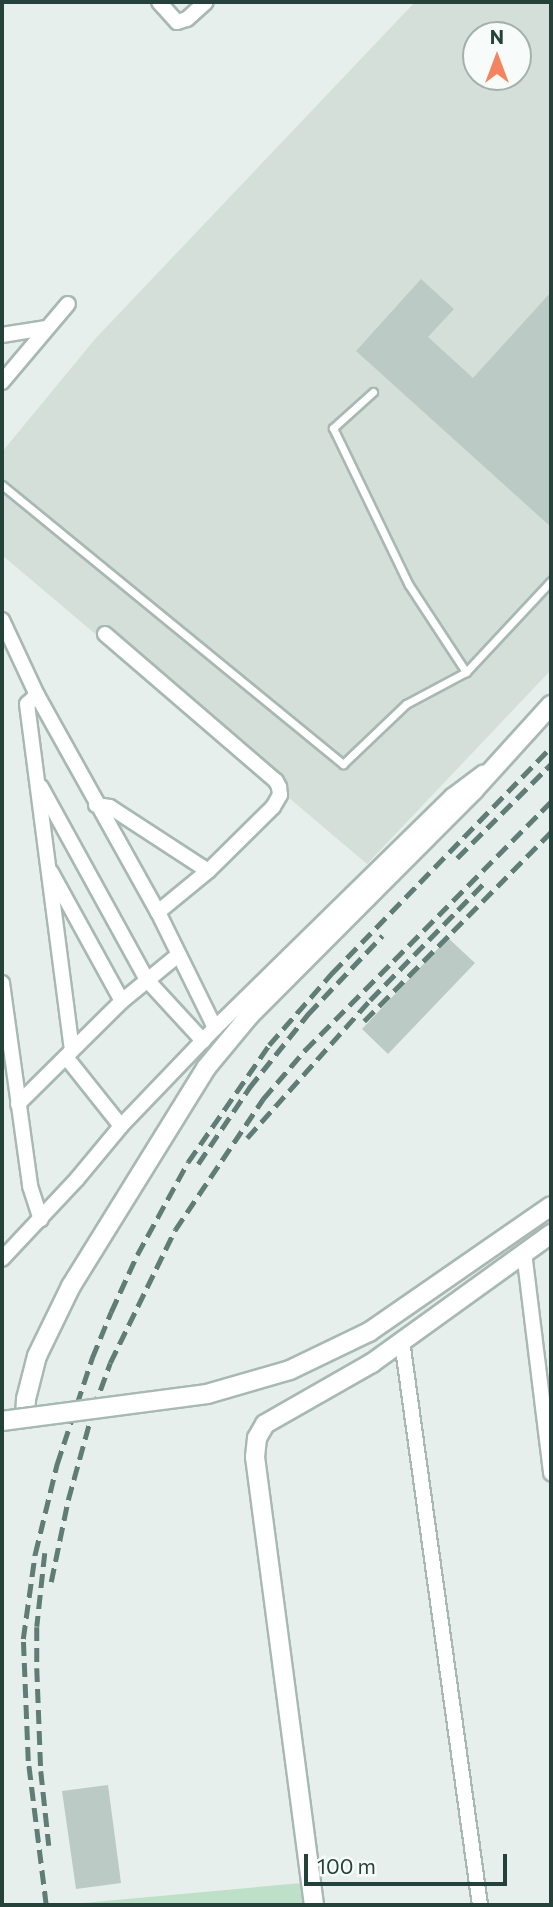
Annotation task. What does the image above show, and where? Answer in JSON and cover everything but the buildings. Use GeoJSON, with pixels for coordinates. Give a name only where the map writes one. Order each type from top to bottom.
{"type":"FeatureCollection","features":[{"type":"Feature","properties":{"kind":"street"},"geometry":{"type":"LineString","coordinates":[[159,2],[177,22],[187,19],[206,2]]}},
{"type":"Feature","properties":{"kind":"street"},"geometry":{"type":"LineString","coordinates":[[2,382],[68,304]]}},
{"type":"Feature","properties":{"kind":"street"},"geometry":{"type":"LineString","coordinates":[[2,335],[46,328]]}},
{"type":"Feature","properties":{"kind":"street"},"geometry":{"type":"LineString","coordinates":[[2,620],[37,695],[158,912],[177,956],[215,1028]]}},
{"type":"Feature","properties":{"kind":"street"},"geometry":{"type":"LineString","coordinates":[[105,634],[276,781],[279,787],[280,795],[273,807],[208,871],[158,912]]}},
{"type":"Feature","properties":{"kind":"street"},"geometry":{"type":"LineString","coordinates":[[37,695],[27,704],[49,868],[49,892],[69,1054],[121,1126]]}},
{"type":"Feature","properties":{"kind":"street"},"geometry":{"type":"LineString","coordinates":[[25,1418],[30,1377],[37,1356],[71,1286],[206,1068],[249,1016],[504,757],[551,705]]}},
{"type":"Feature","properties":{"kind":"street"},"geometry":{"type":"LineString","coordinates":[[2,1259],[41,1219],[121,1126],[215,1028],[452,796],[504,757]]}},
{"type":"Feature","properties":{"kind":"street"},"geometry":{"type":"LineString","coordinates":[[36,780],[147,980],[203,1041]]}},
{"type":"Feature","properties":{"kind":"street"},"geometry":{"type":"LineString","coordinates":[[96,805],[110,807],[208,871]]}},
{"type":"Feature","properties":{"kind":"street"},"geometry":{"type":"LineString","coordinates":[[49,868],[122,1001]]}},
{"type":"Feature","properties":{"kind":"street"},"geometry":{"type":"LineString","coordinates":[[18,1104],[122,1001],[177,956]]}},
{"type":"Feature","properties":{"kind":"street"},"geometry":{"type":"LineString","coordinates":[[2,983],[30,1186],[41,1219]]}},
{"type":"Feature","properties":{"kind":"street"},"geometry":{"type":"LineString","coordinates":[[2,1422],[207,1394],[290,1370],[369,1332],[551,1206]]}},
{"type":"Feature","properties":{"kind":"street"},"geometry":{"type":"LineString","coordinates":[[314,1905],[255,1457],[257,1438],[265,1424],[372,1363],[551,1234]]}},
{"type":"Feature","properties":{"kind":"street"},"geometry":{"type":"LineString","coordinates":[[524,1252],[551,1472]]}},
{"type":"Feature","properties":{"kind":"street"},"geometry":{"type":"LineString","coordinates":[[402,1341],[480,1905]]}},
{"type":"Feature","properties":{"kind":"lane"},"geometry":{"type":"LineString","coordinates":[[373,392],[333,428],[409,585],[466,672]]}},
{"type":"Feature","properties":{"kind":"lane"},"geometry":{"type":"LineString","coordinates":[[2,485],[343,764],[406,704],[466,672],[551,581]]}},
{"type":"Feature","properties":{"kind":"shaded area"},"geometry":{"type":"Polygon","coordinates":[[[415,2],[551,2],[551,670],[367,864],[2,555],[2,452],[95,339],[415,2]]]}},
{"type":"Feature","properties":{"kind":"green space"},"geometry":{"type":"Polygon","coordinates":[[[301,1883],[303,1905],[72,1904],[301,1883]]]}},
{"type":"Feature","properties":{"kind":"railway"},"geometry":{"type":"LineString","coordinates":[[46,1905],[28,1761],[23,1639],[35,1554],[57,1464],[92,1358],[111,1312],[137,1255],[188,1162],[269,1045],[332,973],[551,747]]}},
{"type":"Feature","properties":{"kind":"railway"},"geometry":{"type":"LineString","coordinates":[[457,858],[551,764]]}},
{"type":"Feature","properties":{"kind":"railway"},"geometry":{"type":"LineString","coordinates":[[51,1582],[68,1500],[93,1410],[110,1363],[175,1230],[263,1099],[305,1050],[551,801]]}},
{"type":"Feature","properties":{"kind":"railway"},"geometry":{"type":"LineString","coordinates":[[364,1021],[551,832]]}},
{"type":"Feature","properties":{"kind":"railway"},"geometry":{"type":"LineString","coordinates":[[247,1138],[370,1000],[485,882]]}},
{"type":"Feature","properties":{"kind":"railway"},"geometry":{"type":"LineString","coordinates":[[198,1164],[249,1088],[308,1014],[382,936]]}},
{"type":"Feature","properties":{"kind":"railway"},"geometry":{"type":"LineString","coordinates":[[45,1553],[37,1627],[37,1668],[41,1771],[49,1846]]}}]}
